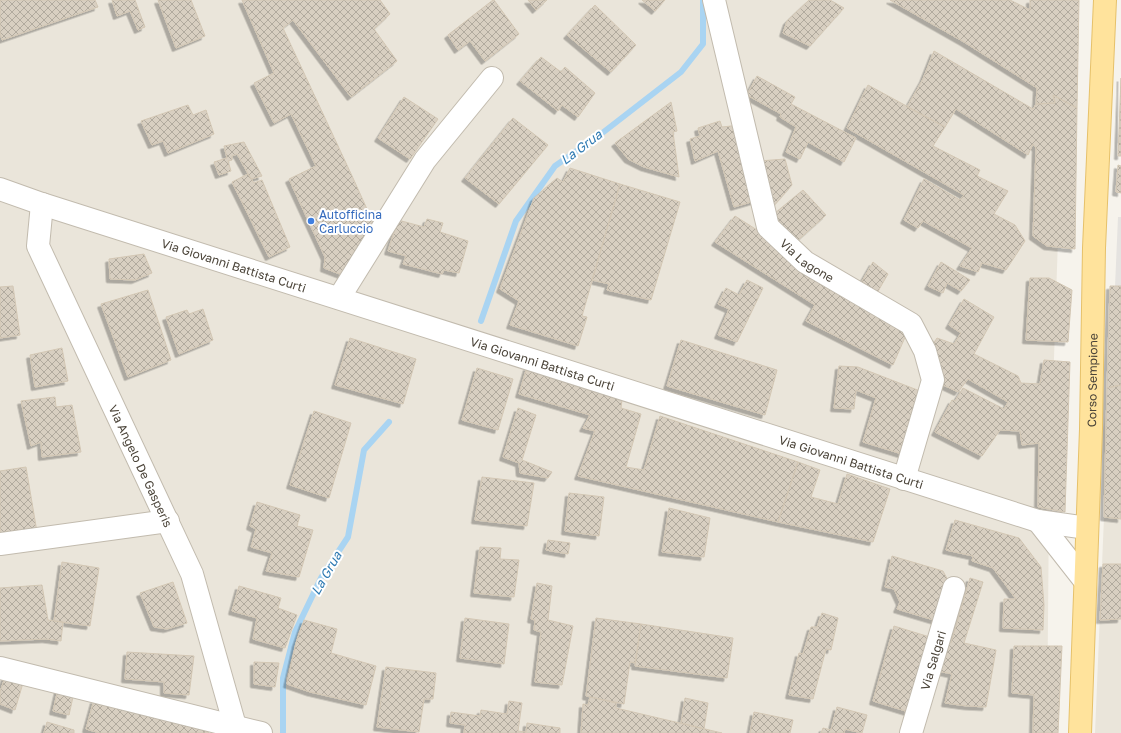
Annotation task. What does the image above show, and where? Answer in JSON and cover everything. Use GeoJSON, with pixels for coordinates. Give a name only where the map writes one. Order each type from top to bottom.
{"type":"FeatureCollection","features":[{"type":"Feature","properties":{"kind":"main road","name":"Corso Sempione"},"geometry":{"type":"LineString","coordinates":[[1080,733],[1091,421],[1094,248],[1105,0]]}},
{"type":"Feature","properties":{"kind":"main road","name":"Corso Sempione"},"geometry":{"type":"LineString","coordinates":[[1104,28],[1110,0]]}},
{"type":"Feature","properties":{"kind":"street","name":"Via Lagone"},"geometry":{"type":"LineString","coordinates":[[714,0],[768,227],[805,262],[911,324],[925,351],[933,380],[904,479]]}},
{"type":"Feature","properties":{"kind":"street"},"geometry":{"type":"LineString","coordinates":[[339,298],[425,160],[492,78]]}},
{"type":"Feature","properties":{"kind":"street","name":"Via Giovanni Battista Curti"},"geometry":{"type":"LineString","coordinates":[[0,189],[42,204],[1038,521],[1087,528]]}},
{"type":"Feature","properties":{"kind":"street","name":"Via Angelo De Gasperis"},"geometry":{"type":"LineString","coordinates":[[42,204],[38,246],[192,574],[235,730]]}},
{"type":"Feature","properties":{"kind":"street"},"geometry":{"type":"LineString","coordinates":[[0,544],[168,521]]}},
{"type":"Feature","properties":{"kind":"street"},"geometry":{"type":"LineString","coordinates":[[1038,521],[1085,581]]}},
{"type":"Feature","properties":{"kind":"street","name":"Via Salgari"},"geometry":{"type":"LineString","coordinates":[[911,733],[954,588]]}},
{"type":"Feature","properties":{"kind":"street"},"geometry":{"type":"LineString","coordinates":[[0,668],[235,730],[261,733]]}},
{"type":"Feature","properties":{"kind":"shaded area"},"geometry":{"type":"Polygon","coordinates":[[[0,0],[1066,0],[1049,507],[1047,733],[0,733],[0,0]]]}},
{"type":"Feature","properties":{"kind":"shaded area"},"geometry":{"type":"Polygon","coordinates":[[[1118,217],[1121,217],[1121,287],[1115,287],[1118,217]]]}},
{"type":"Feature","properties":{"kind":"shaded area"},"geometry":{"type":"Polygon","coordinates":[[[1121,306],[1121,733],[1095,733],[1104,517],[1103,431],[1121,306]]]}},
{"type":"Feature","properties":{"kind":"building"},"geometry":{"type":"Polygon","coordinates":[[[0,0],[95,0],[98,7],[2,40],[0,32],[0,0]]]}},
{"type":"Feature","properties":{"kind":"building"},"geometry":{"type":"Polygon","coordinates":[[[112,0],[135,0],[145,27],[138,30],[130,11],[117,16],[112,0]]]}},
{"type":"Feature","properties":{"kind":"building"},"geometry":{"type":"Polygon","coordinates":[[[158,0],[191,0],[205,36],[176,48],[158,0]]]}},
{"type":"Feature","properties":{"kind":"building"},"geometry":{"type":"Polygon","coordinates":[[[242,0],[380,0],[390,14],[374,29],[397,61],[351,97],[293,20],[283,28],[376,229],[345,276],[324,268],[325,257],[289,179],[316,166],[291,114],[274,123],[254,83],[274,73],[242,0]]]}},
{"type":"Feature","properties":{"kind":"building"},"geometry":{"type":"Polygon","coordinates":[[[493,0],[519,34],[485,61],[470,41],[458,50],[448,35],[493,0]]]}},
{"type":"Feature","properties":{"kind":"building"},"geometry":{"type":"Polygon","coordinates":[[[528,0],[547,0],[536,10],[528,0]]]}},
{"type":"Feature","properties":{"kind":"building"},"geometry":{"type":"Polygon","coordinates":[[[642,0],[665,0],[655,11],[642,0]]]}},
{"type":"Feature","properties":{"kind":"building"},"geometry":{"type":"Polygon","coordinates":[[[809,0],[830,0],[844,8],[810,46],[783,33],[787,21],[809,0]]]}},
{"type":"Feature","properties":{"kind":"building"},"geometry":{"type":"Polygon","coordinates":[[[890,0],[1010,0],[1030,10],[1030,0],[1079,0],[1077,108],[1053,95],[1055,103],[1036,104],[1037,88],[964,42],[890,0]]]}},
{"type":"Feature","properties":{"kind":"building"},"geometry":{"type":"Polygon","coordinates":[[[595,5],[636,45],[611,72],[567,35],[595,5]]]}},
{"type":"Feature","properties":{"kind":"building"},"geometry":{"type":"Polygon","coordinates":[[[934,51],[1033,109],[1036,104],[1055,103],[1053,95],[1077,108],[1075,249],[1047,246],[1033,236],[1036,148],[1033,144],[1028,155],[956,109],[945,127],[907,107],[923,79],[934,51]]]}},
{"type":"Feature","properties":{"kind":"building"},"geometry":{"type":"Polygon","coordinates":[[[541,57],[561,72],[565,67],[595,93],[578,117],[562,105],[558,111],[520,81],[541,57]]]}},
{"type":"Feature","properties":{"kind":"building"},"geometry":{"type":"Polygon","coordinates":[[[757,76],[795,97],[791,104],[856,138],[844,162],[808,142],[800,159],[786,152],[796,127],[780,117],[781,114],[747,95],[757,76]]]}},
{"type":"Feature","properties":{"kind":"building"},"geometry":{"type":"Polygon","coordinates":[[[1121,78],[1121,156],[1118,156],[1121,78]]]}},
{"type":"Feature","properties":{"kind":"building"},"geometry":{"type":"Polygon","coordinates":[[[868,85],[945,127],[933,146],[980,170],[977,176],[1008,191],[994,214],[1015,225],[1025,241],[1006,270],[982,263],[978,272],[960,266],[972,248],[923,221],[918,228],[904,220],[924,179],[960,200],[964,195],[847,128],[868,85]]]}},
{"type":"Feature","properties":{"kind":"building"},"geometry":{"type":"Polygon","coordinates":[[[404,97],[438,119],[410,159],[378,138],[404,97]]]}},
{"type":"Feature","properties":{"kind":"building"},"geometry":{"type":"Polygon","coordinates":[[[671,102],[677,131],[673,132],[679,177],[644,167],[628,159],[615,143],[671,102]]]}},
{"type":"Feature","properties":{"kind":"building"},"geometry":{"type":"Polygon","coordinates":[[[188,105],[193,115],[206,110],[214,134],[168,153],[163,141],[152,145],[141,121],[188,105]]]}},
{"type":"Feature","properties":{"kind":"building"},"geometry":{"type":"Polygon","coordinates":[[[513,118],[548,145],[499,204],[465,178],[513,118]]]}},
{"type":"Feature","properties":{"kind":"building"},"geometry":{"type":"Polygon","coordinates":[[[720,121],[722,127],[740,125],[758,200],[734,207],[718,151],[695,161],[690,139],[700,136],[698,128],[720,121]]]}},
{"type":"Feature","properties":{"kind":"building"},"geometry":{"type":"Polygon","coordinates":[[[244,142],[262,176],[251,179],[237,154],[232,156],[232,160],[228,161],[231,171],[219,175],[214,162],[227,158],[224,146],[244,142]]]}},
{"type":"Feature","properties":{"kind":"building"},"geometry":{"type":"Polygon","coordinates":[[[785,159],[792,185],[772,208],[759,161],[785,159]]]}},
{"type":"Feature","properties":{"kind":"building"},"geometry":{"type":"Polygon","coordinates":[[[1118,165],[1121,166],[1121,193],[1116,192],[1118,165]]]}},
{"type":"Feature","properties":{"kind":"building"},"geometry":{"type":"Polygon","coordinates":[[[570,168],[620,184],[582,316],[587,317],[578,346],[510,325],[519,301],[500,289],[534,198],[557,178],[563,182],[570,168]]]}},
{"type":"Feature","properties":{"kind":"building"},"geometry":{"type":"Polygon","coordinates":[[[248,174],[254,183],[262,180],[290,247],[269,257],[232,182],[248,174]]]}},
{"type":"Feature","properties":{"kind":"building"},"geometry":{"type":"Polygon","coordinates":[[[620,184],[680,202],[651,300],[607,290],[609,284],[592,280],[620,184]]]}},
{"type":"Feature","properties":{"kind":"building"},"geometry":{"type":"Polygon","coordinates":[[[803,190],[826,215],[796,242],[769,218],[803,190]]]}},
{"type":"Feature","properties":{"kind":"building"},"geometry":{"type":"Polygon","coordinates":[[[735,216],[787,249],[782,256],[909,328],[893,365],[806,321],[815,305],[715,242],[735,216]]]}},
{"type":"Feature","properties":{"kind":"building"},"geometry":{"type":"Polygon","coordinates":[[[427,219],[443,223],[440,232],[468,241],[459,273],[444,270],[442,274],[403,264],[406,256],[388,251],[398,220],[424,227],[427,219]]]}},
{"type":"Feature","properties":{"kind":"building"},"geometry":{"type":"Polygon","coordinates":[[[144,254],[152,273],[135,280],[110,279],[109,259],[144,254]]]}},
{"type":"Feature","properties":{"kind":"building"},"geometry":{"type":"Polygon","coordinates":[[[873,262],[888,274],[877,293],[861,283],[873,262]]]}},
{"type":"Feature","properties":{"kind":"building"},"geometry":{"type":"Polygon","coordinates":[[[941,262],[970,280],[961,291],[947,283],[943,293],[928,286],[941,262]]]}},
{"type":"Feature","properties":{"kind":"building"},"geometry":{"type":"Polygon","coordinates":[[[1030,278],[1049,278],[1072,290],[1068,342],[1026,340],[1030,278]]]}},
{"type":"Feature","properties":{"kind":"building"},"geometry":{"type":"Polygon","coordinates":[[[747,280],[763,288],[737,342],[718,335],[729,309],[718,304],[726,288],[739,295],[747,280]]]}},
{"type":"Feature","properties":{"kind":"building"},"geometry":{"type":"Polygon","coordinates":[[[13,286],[20,335],[0,338],[0,287],[13,286]]]}},
{"type":"Feature","properties":{"kind":"building"},"geometry":{"type":"Polygon","coordinates":[[[1110,286],[1121,286],[1121,385],[1107,388],[1110,286]]]}},
{"type":"Feature","properties":{"kind":"building"},"geometry":{"type":"Polygon","coordinates":[[[148,290],[171,360],[128,377],[101,304],[148,290]]]}},
{"type":"Feature","properties":{"kind":"building"},"geometry":{"type":"Polygon","coordinates":[[[964,299],[994,317],[974,354],[1018,376],[1021,383],[1040,384],[1044,360],[1070,362],[1065,512],[1038,507],[1039,443],[1022,445],[1020,431],[1000,430],[982,456],[935,432],[952,400],[955,401],[963,388],[1004,409],[1008,402],[968,379],[958,392],[939,383],[929,350],[937,338],[954,344],[961,333],[949,325],[964,299]]]}},
{"type":"Feature","properties":{"kind":"building"},"geometry":{"type":"Polygon","coordinates":[[[203,309],[213,340],[179,354],[166,317],[187,310],[189,314],[203,309]]]}},
{"type":"Feature","properties":{"kind":"building"},"geometry":{"type":"Polygon","coordinates":[[[350,338],[416,359],[403,404],[335,385],[350,338]]]}},
{"type":"Feature","properties":{"kind":"building"},"geometry":{"type":"Polygon","coordinates":[[[681,340],[777,370],[765,415],[667,386],[681,340]]]}},
{"type":"Feature","properties":{"kind":"building"},"geometry":{"type":"Polygon","coordinates":[[[62,348],[68,381],[35,387],[30,355],[62,348]]]}},
{"type":"Feature","properties":{"kind":"building"},"geometry":{"type":"Polygon","coordinates":[[[839,366],[858,367],[920,391],[902,454],[863,442],[876,398],[856,390],[854,409],[834,408],[839,366]]]}},
{"type":"Feature","properties":{"kind":"building"},"geometry":{"type":"Polygon","coordinates":[[[527,367],[622,400],[621,408],[641,414],[626,467],[644,470],[660,416],[798,462],[778,522],[578,476],[595,431],[583,428],[590,415],[519,394],[527,367]]]}},
{"type":"Feature","properties":{"kind":"building"},"geometry":{"type":"Polygon","coordinates":[[[477,368],[513,379],[498,430],[462,420],[477,368]]]}},
{"type":"Feature","properties":{"kind":"building"},"geometry":{"type":"Polygon","coordinates":[[[1121,385],[1121,519],[1104,517],[1107,388],[1121,385]]]}},
{"type":"Feature","properties":{"kind":"building"},"geometry":{"type":"Polygon","coordinates":[[[55,397],[56,407],[72,405],[81,452],[42,457],[41,442],[31,446],[21,401],[55,397]]]}},
{"type":"Feature","properties":{"kind":"building"},"geometry":{"type":"Polygon","coordinates":[[[518,408],[536,415],[522,460],[552,472],[548,478],[520,473],[519,463],[503,457],[518,408]]]}},
{"type":"Feature","properties":{"kind":"building"},"geometry":{"type":"Polygon","coordinates":[[[314,411],[351,423],[329,498],[290,485],[314,411]]]}},
{"type":"Feature","properties":{"kind":"building"},"geometry":{"type":"Polygon","coordinates":[[[798,462],[820,470],[811,497],[838,504],[847,474],[890,489],[873,542],[778,522],[798,462]]]}},
{"type":"Feature","properties":{"kind":"building"},"geometry":{"type":"Polygon","coordinates":[[[26,467],[37,532],[0,538],[0,471],[26,467]]]}},
{"type":"Feature","properties":{"kind":"building"},"geometry":{"type":"Polygon","coordinates":[[[482,477],[534,483],[527,526],[475,520],[482,477]]]}},
{"type":"Feature","properties":{"kind":"building"},"geometry":{"type":"Polygon","coordinates":[[[569,493],[604,497],[599,536],[565,531],[569,493]]]}},
{"type":"Feature","properties":{"kind":"building"},"geometry":{"type":"Polygon","coordinates":[[[257,502],[300,515],[297,526],[313,530],[299,577],[266,571],[272,553],[251,547],[256,529],[250,526],[257,502]]]}},
{"type":"Feature","properties":{"kind":"building"},"geometry":{"type":"Polygon","coordinates":[[[669,508],[710,518],[704,557],[662,552],[669,508]]]}},
{"type":"Feature","properties":{"kind":"building"},"geometry":{"type":"Polygon","coordinates":[[[955,520],[1019,538],[1041,567],[1044,605],[1043,630],[1003,628],[1004,599],[1016,599],[993,568],[972,561],[973,556],[946,550],[955,520]]]}},
{"type":"Feature","properties":{"kind":"building"},"geometry":{"type":"Polygon","coordinates":[[[548,540],[570,543],[568,554],[546,550],[548,540]]]}},
{"type":"Feature","properties":{"kind":"building"},"geometry":{"type":"Polygon","coordinates":[[[480,547],[501,548],[500,559],[519,560],[514,597],[474,593],[480,547]]]}},
{"type":"Feature","properties":{"kind":"building"},"geometry":{"type":"Polygon","coordinates":[[[892,556],[943,571],[950,584],[937,621],[897,609],[900,602],[894,589],[885,587],[892,556]]]}},
{"type":"Feature","properties":{"kind":"building"},"geometry":{"type":"Polygon","coordinates":[[[62,562],[99,568],[90,626],[54,621],[62,562]]]}},
{"type":"Feature","properties":{"kind":"building"},"geometry":{"type":"Polygon","coordinates":[[[1103,564],[1121,564],[1121,619],[1100,620],[1103,564]]]}},
{"type":"Feature","properties":{"kind":"building"},"geometry":{"type":"Polygon","coordinates":[[[970,578],[983,582],[964,643],[996,650],[986,707],[945,703],[952,674],[933,670],[942,639],[951,643],[970,578]]]}},
{"type":"Feature","properties":{"kind":"building"},"geometry":{"type":"Polygon","coordinates":[[[173,582],[187,623],[167,629],[154,627],[140,593],[173,582]]]}},
{"type":"Feature","properties":{"kind":"building"},"geometry":{"type":"Polygon","coordinates":[[[537,583],[552,586],[548,620],[573,626],[562,685],[535,682],[541,632],[534,630],[535,620],[531,619],[537,583]]]}},
{"type":"Feature","properties":{"kind":"building"},"geometry":{"type":"Polygon","coordinates":[[[42,585],[48,620],[63,622],[61,641],[46,639],[0,641],[0,588],[42,585]]]}},
{"type":"Feature","properties":{"kind":"building"},"geometry":{"type":"Polygon","coordinates":[[[239,586],[281,598],[278,608],[297,615],[285,648],[253,639],[257,618],[232,611],[239,586]]]}},
{"type":"Feature","properties":{"kind":"building"},"geometry":{"type":"Polygon","coordinates":[[[822,613],[838,618],[831,650],[826,649],[813,699],[789,695],[799,653],[803,654],[811,627],[817,627],[822,613]]]}},
{"type":"Feature","properties":{"kind":"building"},"geometry":{"type":"Polygon","coordinates":[[[465,618],[509,624],[504,664],[460,658],[465,618]]]}},
{"type":"Feature","properties":{"kind":"building"},"geometry":{"type":"Polygon","coordinates":[[[596,618],[641,624],[635,663],[630,662],[624,704],[586,696],[596,618]]]}},
{"type":"Feature","properties":{"kind":"building"},"geometry":{"type":"Polygon","coordinates":[[[304,620],[337,629],[331,653],[376,666],[366,705],[310,692],[287,684],[296,643],[304,620]]]}},
{"type":"Feature","properties":{"kind":"building"},"geometry":{"type":"Polygon","coordinates":[[[641,624],[733,638],[727,678],[635,666],[641,624]]]}},
{"type":"Feature","properties":{"kind":"building"},"geometry":{"type":"Polygon","coordinates":[[[894,626],[933,638],[912,713],[873,701],[894,626]]]}},
{"type":"Feature","properties":{"kind":"building"},"geometry":{"type":"Polygon","coordinates":[[[1014,646],[1062,646],[1058,733],[1033,733],[1034,695],[1012,693],[1014,646]]]}},
{"type":"Feature","properties":{"kind":"building"},"geometry":{"type":"Polygon","coordinates":[[[127,652],[194,656],[189,695],[164,693],[164,682],[125,679],[127,652]]]}},
{"type":"Feature","properties":{"kind":"building"},"geometry":{"type":"Polygon","coordinates":[[[254,662],[279,663],[275,687],[254,684],[254,662]]]}},
{"type":"Feature","properties":{"kind":"building"},"geometry":{"type":"Polygon","coordinates":[[[386,667],[436,673],[433,699],[424,699],[419,732],[377,727],[386,667]]]}},
{"type":"Feature","properties":{"kind":"building"},"geometry":{"type":"Polygon","coordinates":[[[5,677],[23,683],[15,710],[0,704],[0,692],[5,677]]]}},
{"type":"Feature","properties":{"kind":"building"},"geometry":{"type":"Polygon","coordinates":[[[59,685],[75,688],[69,715],[53,711],[59,685]]]}},
{"type":"Feature","properties":{"kind":"building"},"geometry":{"type":"Polygon","coordinates":[[[590,697],[616,703],[616,708],[722,733],[581,733],[583,704],[588,705],[590,697]]]}},
{"type":"Feature","properties":{"kind":"building"},"geometry":{"type":"Polygon","coordinates":[[[685,698],[708,703],[704,729],[681,723],[685,698]]]}},
{"type":"Feature","properties":{"kind":"building"},"geometry":{"type":"Polygon","coordinates":[[[94,700],[202,728],[209,733],[100,733],[86,729],[94,700]]]}},
{"type":"Feature","properties":{"kind":"building"},"geometry":{"type":"Polygon","coordinates":[[[509,701],[522,703],[518,731],[526,732],[527,723],[560,728],[560,733],[464,733],[465,725],[450,723],[451,712],[480,716],[481,710],[507,714],[509,701]]]}},
{"type":"Feature","properties":{"kind":"building"},"geometry":{"type":"Polygon","coordinates":[[[837,707],[867,715],[862,733],[845,729],[844,733],[821,733],[823,728],[831,730],[837,707]]]}},
{"type":"Feature","properties":{"kind":"building"},"geometry":{"type":"Polygon","coordinates":[[[754,712],[793,720],[790,733],[750,733],[754,712]]]}},
{"type":"Feature","properties":{"kind":"building"},"geometry":{"type":"Polygon","coordinates":[[[47,722],[74,730],[74,733],[44,733],[47,722]]]}},
{"type":"Feature","properties":{"kind":"waterway","name":"La Grua"},"geometry":{"type":"LineString","coordinates":[[481,321],[516,221],[555,166],[601,134],[681,72],[703,44],[703,0]]}},
{"type":"Feature","properties":{"kind":"waterway","name":"La Grua"},"geometry":{"type":"LineString","coordinates":[[283,732],[283,678],[295,632],[321,578],[348,537],[364,450],[389,422]]}},
{"type":"Feature","properties":{"kind":"place","name":"Autofficina Carluccio"},"geometry":{"type":"Point","coordinates":[311,221]}}]}
